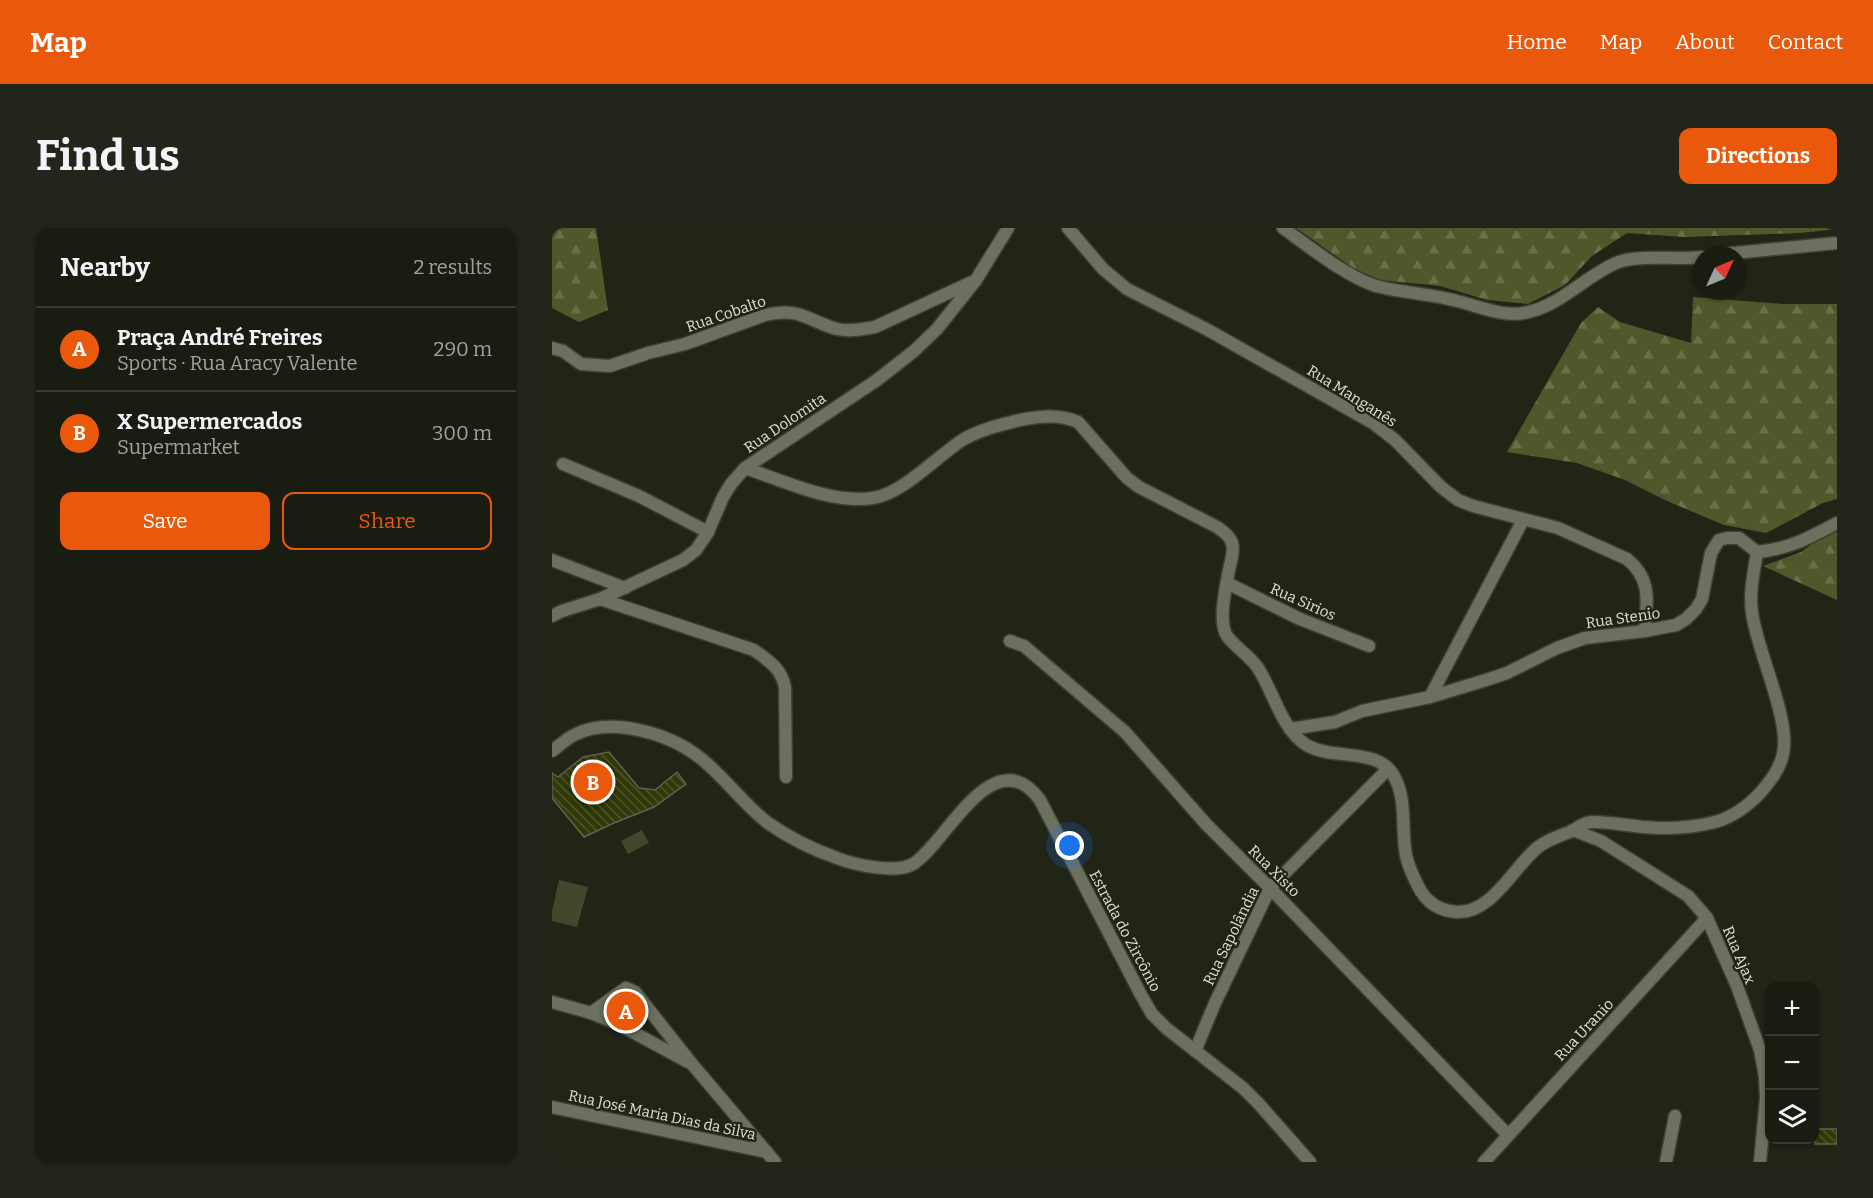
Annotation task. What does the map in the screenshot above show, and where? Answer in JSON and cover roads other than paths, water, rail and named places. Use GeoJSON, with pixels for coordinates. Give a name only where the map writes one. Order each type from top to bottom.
{"type":"FeatureCollection","features":[{"type":"Feature","properties":{"kind":"street"},"geometry":{"type":"LineString","coordinates":[[976,280],[1008,228]]}},
{"type":"Feature","properties":{"kind":"street","name":"Rua Manganês"},"geometry":{"type":"LineString","coordinates":[[1068,228],[1103,269],[1127,289],[1208,330],[1373,423],[1395,440],[1441,487],[1458,500],[1558,528],[1627,559],[1636,566],[1644,582],[1647,594],[1645,631]]}},
{"type":"Feature","properties":{"kind":"street"},"geometry":{"type":"LineString","coordinates":[[1283,228],[1311,249],[1357,277],[1375,285],[1444,297],[1504,313],[1527,313],[1556,301],[1618,262],[1635,258],[1693,258]]}},
{"type":"Feature","properties":{"kind":"street"},"geometry":{"type":"LineString","coordinates":[[1747,252],[1837,243]]}},
{"type":"Feature","properties":{"kind":"street","name":"Rua Cobalto"},"geometry":{"type":"LineString","coordinates":[[557,350],[581,364],[610,366],[685,344],[778,312],[795,312],[839,329],[858,330],[875,327],[976,280]]}},
{"type":"Feature","properties":{"kind":"street","name":"Rua Dolomita"},"geometry":{"type":"LineString","coordinates":[[552,616],[625,588],[683,560],[696,550],[708,532],[727,490],[745,468],[877,380],[914,351],[937,329],[976,280]]}},
{"type":"Feature","properties":{"kind":"street"},"geometry":{"type":"LineString","coordinates":[[552,361],[557,350]]}},
{"type":"Feature","properties":{"kind":"street"},"geometry":{"type":"LineString","coordinates":[[745,468],[824,495],[856,500],[888,494],[964,439],[986,428],[1046,416],[1067,417],[1078,422],[1127,478],[1139,487],[1217,527],[1227,535],[1232,543],[1233,552],[1222,622],[1227,636],[1257,667],[1290,729],[1303,743],[1325,753],[1378,760],[1395,776],[1401,795],[1406,856],[1411,871],[1422,895],[1437,908],[1456,912],[1468,912],[1478,908],[1492,897],[1526,858],[1541,845],[1587,822],[1672,828],[1714,822],[1743,809],[1771,780],[1780,764],[1784,750],[1780,712],[1751,611],[1751,590],[1757,552],[1797,544],[1837,523]]}},
{"type":"Feature","properties":{"kind":"street"},"geometry":{"type":"LineString","coordinates":[[563,464],[639,496],[708,532]]}},
{"type":"Feature","properties":{"kind":"street"},"geometry":{"type":"LineString","coordinates":[[1430,697],[1523,520]]}},
{"type":"Feature","properties":{"kind":"street","name":"Rua Stenio"},"geometry":{"type":"LineString","coordinates":[[1290,729],[1335,722],[1362,711],[1430,697],[1507,673],[1557,648],[1585,638],[1676,625],[1696,609],[1702,599],[1711,553],[1719,540],[1739,538],[1757,552]]}},
{"type":"Feature","properties":{"kind":"street"},"geometry":{"type":"LineString","coordinates":[[552,560],[625,588]]}},
{"type":"Feature","properties":{"kind":"street","name":"Rua Sirios"},"geometry":{"type":"LineString","coordinates":[[1227,583],[1300,619],[1369,646]]}},
{"type":"Feature","properties":{"kind":"street"},"geometry":{"type":"LineString","coordinates":[[600,599],[754,651],[774,665],[783,677],[785,687],[786,777]]}},
{"type":"Feature","properties":{"kind":"street","name":"Rua Xisto"},"geometry":{"type":"LineString","coordinates":[[1010,641],[1024,646],[1113,721],[1206,824],[1508,1135]]}},
{"type":"Feature","properties":{"kind":"street","name":"Estrada do Zircônio"},"geometry":{"type":"LineString","coordinates":[[552,752],[574,735],[612,727],[629,727],[678,742],[700,757],[767,822],[794,839],[837,858],[871,867],[894,868],[911,865],[923,856],[972,799],[988,786],[1006,781],[1020,783],[1032,789],[1040,800],[1152,1014],[1166,1028],[1243,1088],[1310,1162]]}},
{"type":"Feature","properties":{"kind":"street","name":"Rua Sapolândia"},"geometry":{"type":"LineString","coordinates":[[1195,1051],[1215,1003],[1270,888],[1388,769]]}},
{"type":"Feature","properties":{"kind":"street","name":"Rua Ajax"},"geometry":{"type":"LineString","coordinates":[[1573,830],[1601,841],[1688,896],[1707,918],[1737,986],[1760,1050],[1766,1098],[1760,1162]]}},
{"type":"Feature","properties":{"kind":"street","name":"Rua Uranio"},"geometry":{"type":"LineString","coordinates":[[1484,1162],[1707,918]]}},
{"type":"Feature","properties":{"kind":"street"},"geometry":{"type":"LineString","coordinates":[[591,1013],[626,988],[635,993],[771,1157]]}},
{"type":"Feature","properties":{"kind":"street"},"geometry":{"type":"LineString","coordinates":[[552,1002],[616,1023],[692,1064]]}},
{"type":"Feature","properties":{"kind":"street","name":"Rua José Maria Dias da Silva"},"geometry":{"type":"LineString","coordinates":[[552,1107],[771,1157]]}},
{"type":"Feature","properties":{"kind":"street"},"geometry":{"type":"LineString","coordinates":[[1666,1162],[1675,1116]]}},
{"type":"Feature","properties":{"kind":"place","name":"X Supermercados"},"geometry":{"type":"Point","coordinates":[593,782]}},
{"type":"Feature","properties":{"kind":"place","name":"Praça André Freires"},"geometry":{"type":"Point","coordinates":[626,1011]}}]}
